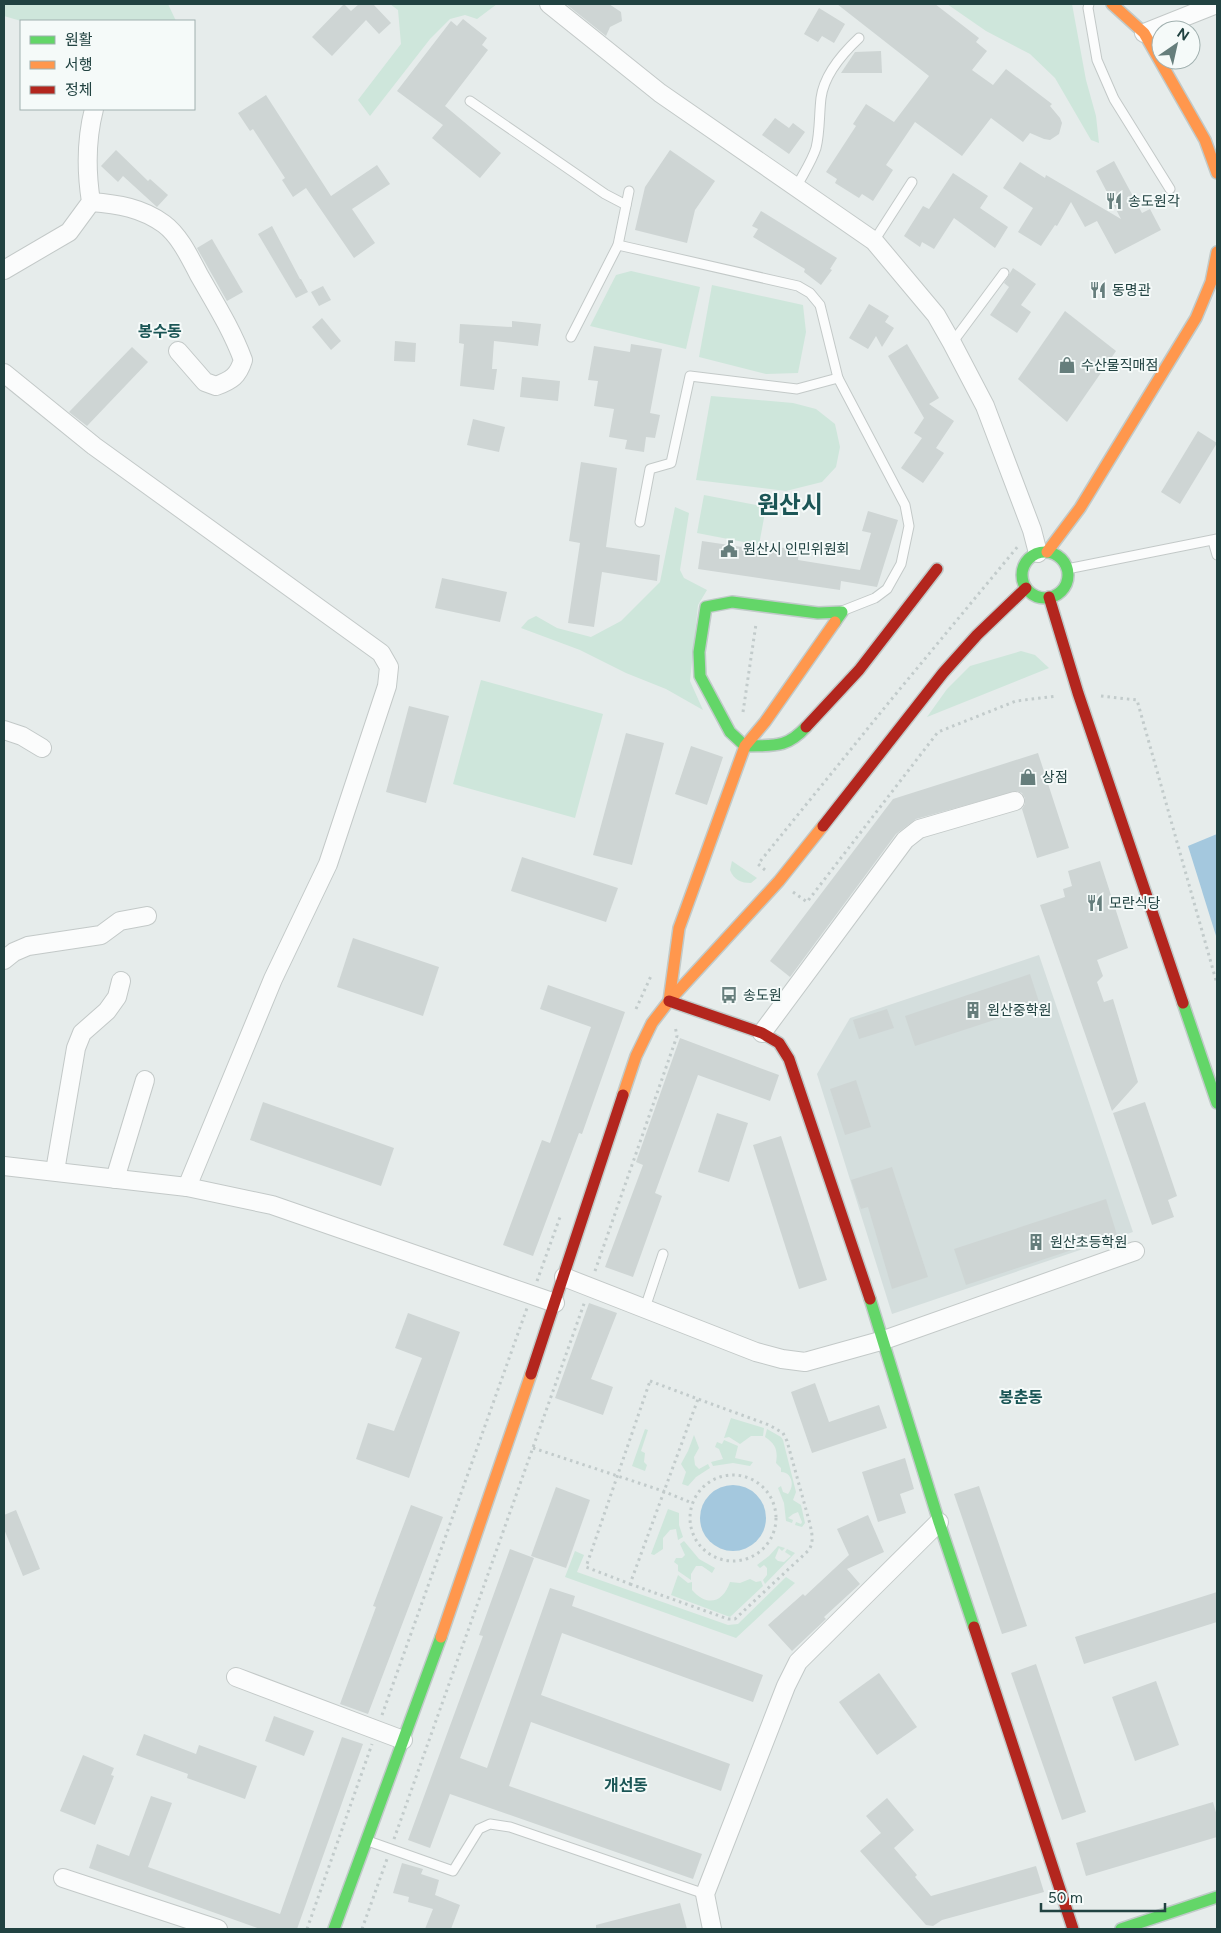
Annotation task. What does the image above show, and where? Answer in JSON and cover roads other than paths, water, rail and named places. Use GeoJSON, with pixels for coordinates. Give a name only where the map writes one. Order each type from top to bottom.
{"type":"FeatureCollection","features":[{"type":"Feature","properties":{"kind":"main road"},"geometry":{"type":"LineString","coordinates":[[1112,4],[1144,33],[1205,140],[1217,173]]}},
{"type":"Feature","properties":{"kind":"main road"},"geometry":{"type":"LineString","coordinates":[[1042,552],[1059,557],[1067,569],[1066,584],[1062,590],[1050,597],[1036,596],[1026,588],[1022,574],[1023,568],[1031,557],[1042,552],[1080,508],[1172,360],[1196,318],[1214,280],[1217,252]]}},
{"type":"Feature","properties":{"kind":"main road"},"geometry":{"type":"LineString","coordinates":[[842,612],[818,613],[732,602],[706,607],[699,652],[700,676],[730,732],[745,746],[783,745],[799,735],[859,670],[937,569]]}},
{"type":"Feature","properties":{"kind":"main road"},"geometry":{"type":"LineString","coordinates":[[334,1929],[368,1841],[480,1527],[636,1056],[652,1023],[669,1000],[778,881],[943,673],[977,635],[1026,588]]}},
{"type":"Feature","properties":{"kind":"main road"},"geometry":{"type":"LineString","coordinates":[[1050,597],[1078,693],[1217,1103]]}},
{"type":"Feature","properties":{"kind":"main road"},"geometry":{"type":"LineString","coordinates":[[669,1000],[679,928],[745,746],[765,722],[842,612]]}},
{"type":"Feature","properties":{"kind":"main road"},"geometry":{"type":"LineString","coordinates":[[669,1000],[762,1033],[779,1043],[789,1059],[884,1340],[939,1522],[1074,1929]]}},
{"type":"Feature","properties":{"kind":"main road"},"geometry":{"type":"LineString","coordinates":[[1121,1929],[1217,1897]]}},
{"type":"Feature","properties":{"kind":"street"},"geometry":{"type":"LineString","coordinates":[[550,4],[660,93],[874,240],[936,315],[952,343],[985,406],[1042,552]]}},
{"type":"Feature","properties":{"kind":"street"},"geometry":{"type":"LineString","coordinates":[[1144,33],[1217,4]]}},
{"type":"Feature","properties":{"kind":"street"},"geometry":{"type":"LineString","coordinates":[[4,270],[69,232],[91,202],[87,174],[88,143],[94,110]]}},
{"type":"Feature","properties":{"kind":"street"},"geometry":{"type":"LineString","coordinates":[[91,202],[118,204],[143,212],[165,225],[183,246],[235,338],[243,360],[239,372],[228,382],[216,386],[205,382],[178,351]]}},
{"type":"Feature","properties":{"kind":"street"},"geometry":{"type":"LineString","coordinates":[[4,373],[94,446],[381,653],[389,667],[387,686],[328,864],[273,979],[187,1187]]}},
{"type":"Feature","properties":{"kind":"street"},"geometry":{"type":"LineString","coordinates":[[4,730],[22,736],[42,748]]}},
{"type":"Feature","properties":{"kind":"street"},"geometry":{"type":"LineString","coordinates":[[762,1033],[905,840],[919,829],[1015,801]]}},
{"type":"Feature","properties":{"kind":"street"},"geometry":{"type":"LineString","coordinates":[[4,960],[14,952],[28,946],[101,935],[120,921],[147,916]]}},
{"type":"Feature","properties":{"kind":"street"},"geometry":{"type":"LineString","coordinates":[[55,1171],[76,1048],[82,1033],[107,1012],[117,997],[121,981]]}},
{"type":"Feature","properties":{"kind":"street"},"geometry":{"type":"LineString","coordinates":[[115,1180],[144,1080]]}},
{"type":"Feature","properties":{"kind":"street"},"geometry":{"type":"LineString","coordinates":[[4,1166],[187,1187],[272,1205],[555,1304]]}},
{"type":"Feature","properties":{"kind":"street"},"geometry":{"type":"LineString","coordinates":[[564,1277],[756,1352],[805,1362],[884,1340],[1134,1251]]}},
{"type":"Feature","properties":{"kind":"street"},"geometry":{"type":"LineString","coordinates":[[712,1929],[705,1894],[786,1686],[798,1662],[939,1522]]}},
{"type":"Feature","properties":{"kind":"street"},"geometry":{"type":"LineString","coordinates":[[236,1678],[403,1740]]}},
{"type":"Feature","properties":{"kind":"street"},"geometry":{"type":"LineString","coordinates":[[63,1878],[218,1929]]}},
{"type":"Feature","properties":{"kind":"lane"},"geometry":{"type":"LineString","coordinates":[[1089,4],[1088,8],[1097,60],[1114,99],[1170,189]]}},
{"type":"Feature","properties":{"kind":"lane"},"geometry":{"type":"LineString","coordinates":[[797,186],[815,150],[821,95],[829,76],[845,51],[859,38]]}},
{"type":"Feature","properties":{"kind":"lane"},"geometry":{"type":"LineString","coordinates":[[470,101],[605,194],[626,205]]}},
{"type":"Feature","properties":{"kind":"lane"},"geometry":{"type":"LineString","coordinates":[[874,240],[912,182]]}},
{"type":"Feature","properties":{"kind":"lane"},"geometry":{"type":"LineString","coordinates":[[571,337],[618,244],[629,191]]}},
{"type":"Feature","properties":{"kind":"lane"},"geometry":{"type":"LineString","coordinates":[[618,244],[798,286],[810,293],[820,306],[838,378],[905,505],[909,526],[901,564],[888,589],[875,598],[842,612]]}},
{"type":"Feature","properties":{"kind":"lane"},"geometry":{"type":"LineString","coordinates":[[952,343],[1004,273]]}},
{"type":"Feature","properties":{"kind":"lane"},"geometry":{"type":"LineString","coordinates":[[640,522],[650,469],[670,463],[690,376],[797,389],[838,378]]}},
{"type":"Feature","properties":{"kind":"lane"},"geometry":{"type":"LineString","coordinates":[[1067,569],[1215,540],[1217,555]]}},
{"type":"Feature","properties":{"kind":"lane"},"geometry":{"type":"LineString","coordinates":[[645,1308],[663,1254]]}},
{"type":"Feature","properties":{"kind":"lane"},"geometry":{"type":"LineString","coordinates":[[368,1841],[454,1872],[479,1829],[490,1824],[510,1827],[705,1894]]}},
{"type":"Feature","properties":{"kind":"water"},"geometry":{"type":"Polygon","coordinates":[[[1217,834],[1217,939],[1188,846],[1217,834]]]}},
{"type":"Feature","properties":{"kind":"water"},"geometry":{"type":"Polygon","coordinates":[[[733,1485],[746,1487],[756,1495],[764,1505],[766,1518],[764,1531],[756,1541],[746,1549],[733,1551],[720,1549],[710,1541],[702,1531],[700,1518],[702,1505],[710,1495],[720,1487],[733,1485]]]}},
{"type":"Feature","properties":{"kind":"place","name":"송도원각"},"geometry":{"type":"Point","coordinates":[1114,201]}},
{"type":"Feature","properties":{"kind":"place","name":"동명관"},"geometry":{"type":"Point","coordinates":[1098,290]}},
{"type":"Feature","properties":{"kind":"place","name":"수산물직매점"},"geometry":{"type":"Point","coordinates":[1067,365]}},
{"type":"Feature","properties":{"kind":"place","name":"원산시 인민위원회"},"geometry":{"type":"Point","coordinates":[729,549]}},
{"type":"Feature","properties":{"kind":"place","name":"상점"},"geometry":{"type":"Point","coordinates":[1028,777]}},
{"type":"Feature","properties":{"kind":"place","name":"모란식당"},"geometry":{"type":"Point","coordinates":[1095,903]}},
{"type":"Feature","properties":{"kind":"place","name":"송도원"},"geometry":{"type":"Point","coordinates":[729,995]}},
{"type":"Feature","properties":{"kind":"place","name":"원산중학원"},"geometry":{"type":"Point","coordinates":[973,1010]}},
{"type":"Feature","properties":{"kind":"place","name":"원산초등학원"},"geometry":{"type":"Point","coordinates":[1036,1242]}},
{"type":"Feature","properties":{"kind":"district","name":"봉수동"},"geometry":{"type":"Point","coordinates":[160,331]}},
{"type":"Feature","properties":{"kind":"district","name":"원산시"},"geometry":{"type":"Point","coordinates":[790,504]}},
{"type":"Feature","properties":{"kind":"district","name":"봉춘동"},"geometry":{"type":"Point","coordinates":[1021,1397]}},
{"type":"Feature","properties":{"kind":"district","name":"개선동"},"geometry":{"type":"Point","coordinates":[626,1785]}}]}
